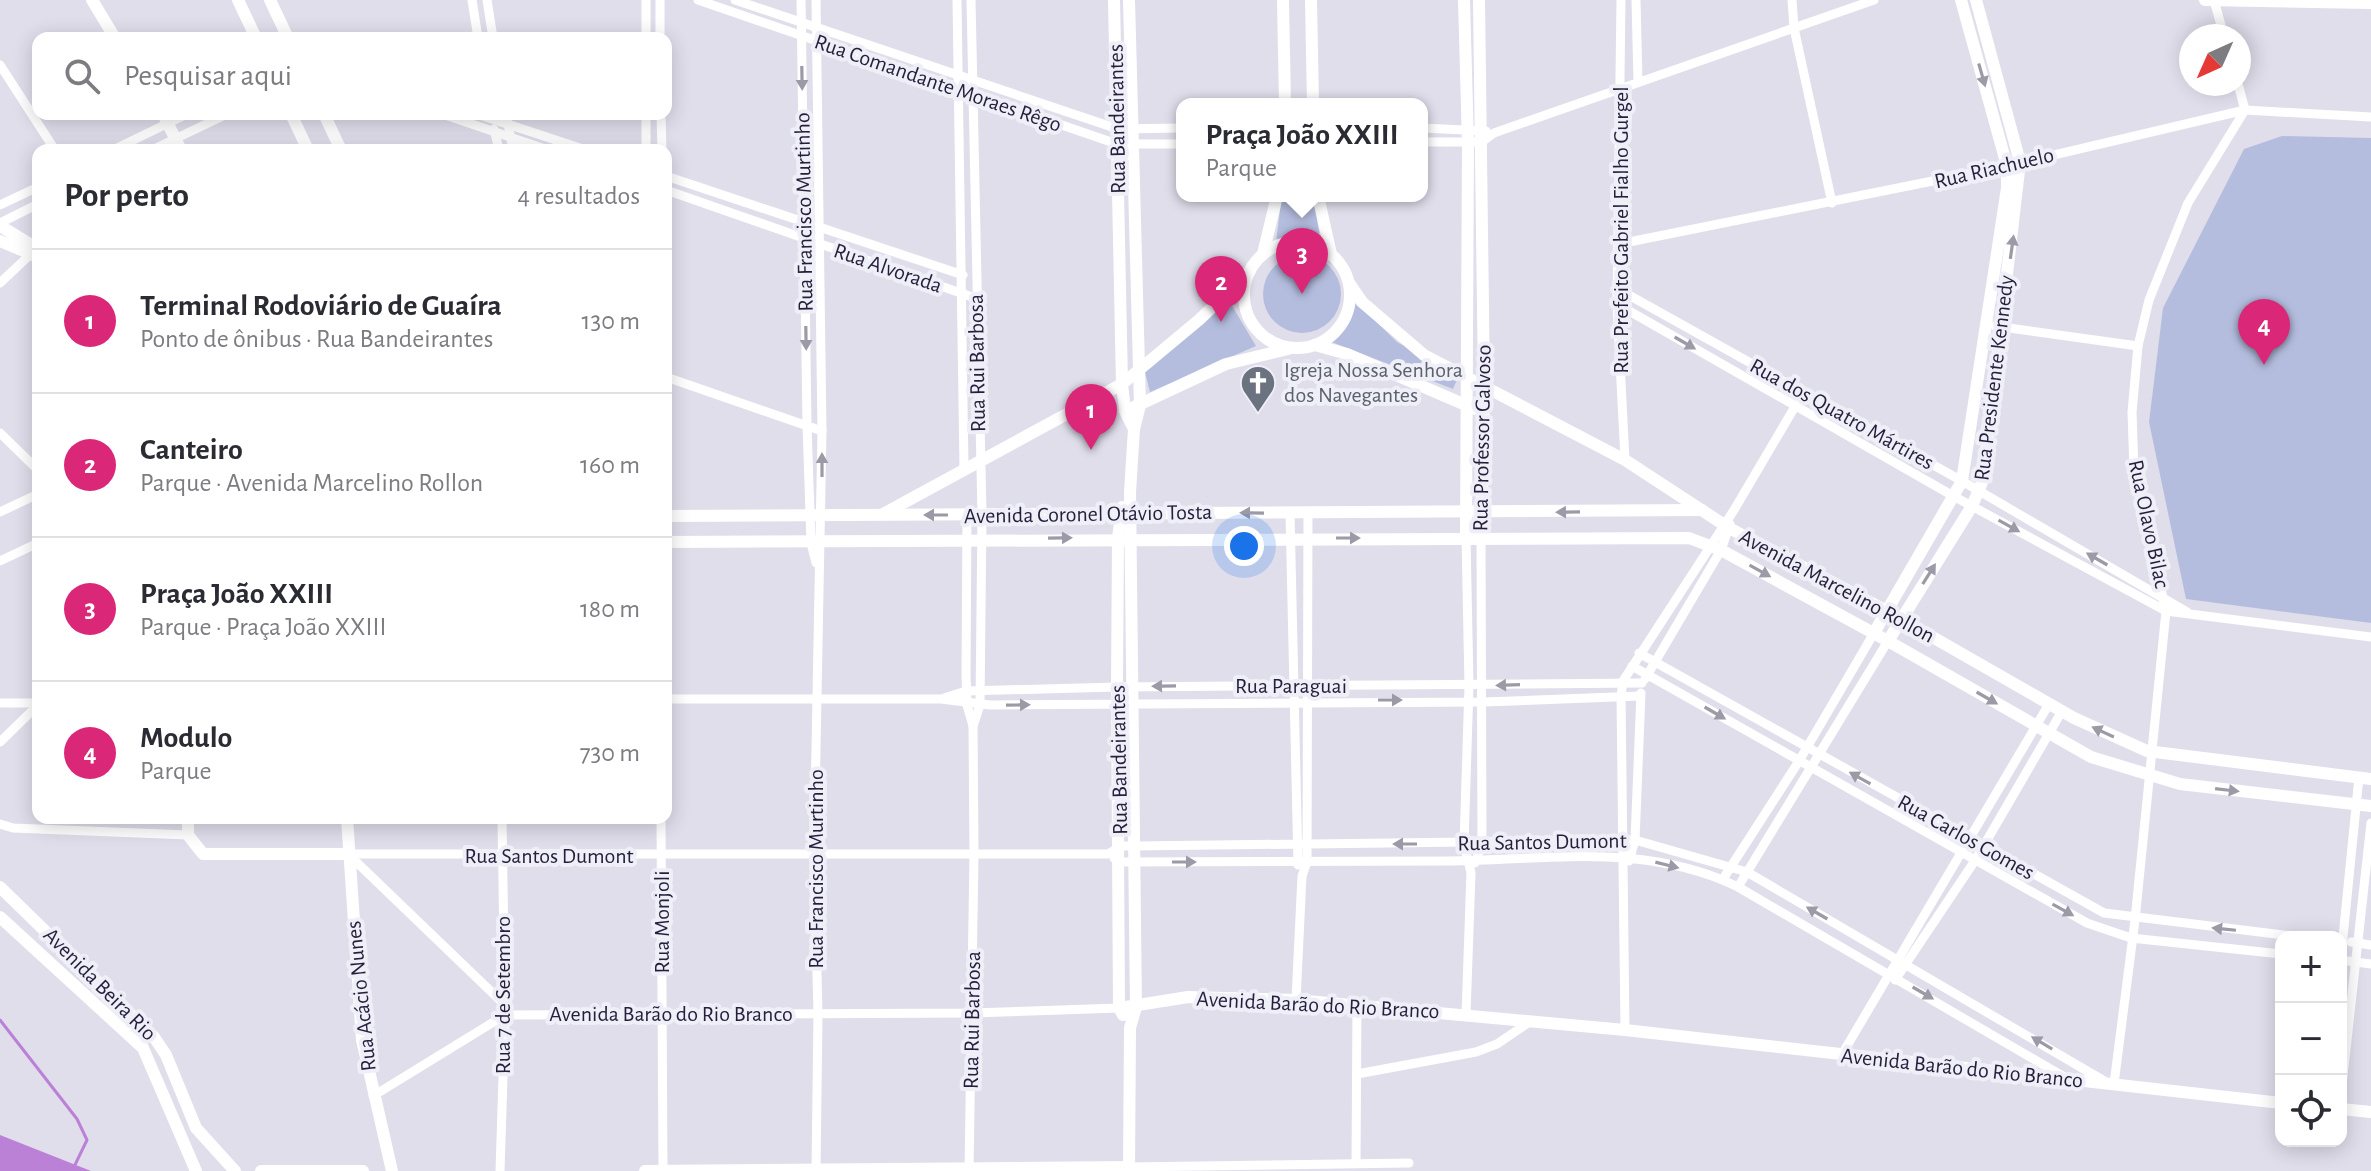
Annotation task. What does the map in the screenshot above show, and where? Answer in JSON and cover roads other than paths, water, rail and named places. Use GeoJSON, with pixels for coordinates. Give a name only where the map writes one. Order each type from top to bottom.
{"type":"FeatureCollection","features":[{"type":"Feature","properties":{"kind":"street"},"geometry":{"type":"LineString","coordinates":[[92,0],[111,32]]}},
{"type":"Feature","properties":{"kind":"street"},"geometry":{"type":"LineString","coordinates":[[238,0],[253,32]]}},
{"type":"Feature","properties":{"kind":"street"},"geometry":{"type":"LineString","coordinates":[[270,0],[285,32]]}},
{"type":"Feature","properties":{"kind":"street"},"geometry":{"type":"LineString","coordinates":[[472,0],[477,32]]}},
{"type":"Feature","properties":{"kind":"street"},"geometry":{"type":"LineString","coordinates":[[487,0],[492,32]]}},
{"type":"Feature","properties":{"kind":"street"},"geometry":{"type":"LineString","coordinates":[[646,0],[646,32]]}},
{"type":"Feature","properties":{"kind":"street"},"geometry":{"type":"LineString","coordinates":[[660,0],[660,32]]}},
{"type":"Feature","properties":{"kind":"street","name":"Rua Comandante Moraes Rêgo"},"geometry":{"type":"LineString","coordinates":[[698,0],[1124,144],[1176,144]]}},
{"type":"Feature","properties":{"kind":"street","name":"Rua Comandante Moraes Rêgo"},"geometry":{"type":"LineString","coordinates":[[735,0],[1124,129],[1176,128]]}},
{"type":"Feature","properties":{"kind":"street","name":"Rua Francisco Murtinho"},"geometry":{"type":"LineString","coordinates":[[801,0],[807,425],[816,517]]}},
{"type":"Feature","properties":{"kind":"street","name":"Rua Francisco Murtinho"},"geometry":{"type":"LineString","coordinates":[[816,0],[822,431],[816,517],[816,1170]]}},
{"type":"Feature","properties":{"kind":"street","name":"Rua Rui Barbosa"},"geometry":{"type":"LineString","coordinates":[[957,0],[964,469]]}},
{"type":"Feature","properties":{"kind":"street","name":"Rua Rui Barbosa"},"geometry":{"type":"LineString","coordinates":[[971,0],[974,277],[982,515],[980,705],[973,726]]}},
{"type":"Feature","properties":{"kind":"street","name":"Rua Bandeirantes"},"geometry":{"type":"LineString","coordinates":[[1114,0],[1116,66],[1124,129]]}},
{"type":"Feature","properties":{"kind":"street","name":"Rua Bandeirantes"},"geometry":{"type":"LineString","coordinates":[[1129,0],[1130,66],[1124,129],[1120,300],[1122,384],[1125,411],[1134,429]]}},
{"type":"Feature","properties":{"kind":"street"},"geometry":{"type":"LineString","coordinates":[[1283,0],[1285,98]]}},
{"type":"Feature","properties":{"kind":"street"},"geometry":{"type":"LineString","coordinates":[[1311,0],[1313,98]]}},
{"type":"Feature","properties":{"kind":"street","name":"Rua Professor Galvoso"},"geometry":{"type":"LineString","coordinates":[[1464,0],[1469,284],[1466,537],[1469,686],[1464,844],[1472,860]]}},
{"type":"Feature","properties":{"kind":"street","name":"Rua Professor Galvoso"},"geometry":{"type":"LineString","coordinates":[[1466,1014],[1472,860],[1482,844],[1484,702],[1481,513],[1486,135],[1479,0]]}},
{"type":"Feature","properties":{"kind":"street"},"geometry":{"type":"LineString","coordinates":[[1792,0],[1794,28],[1832,203]]}},
{"type":"Feature","properties":{"kind":"street"},"geometry":{"type":"LineString","coordinates":[[1428,141],[1486,135],[1874,0]]}},
{"type":"Feature","properties":{"kind":"street","name":"Rua Presidente Kennedy"},"geometry":{"type":"LineString","coordinates":[[1961,0],[2014,164]]}},
{"type":"Feature","properties":{"kind":"street","name":"Rua Presidente Kennedy"},"geometry":{"type":"LineString","coordinates":[[1723,879],[1799,761],[1962,481],[2020,190],[1976,0]]}},
{"type":"Feature","properties":{"kind":"street"},"geometry":{"type":"LineString","coordinates":[[2205,0],[2371,3]]}},
{"type":"Feature","properties":{"kind":"street"},"geometry":{"type":"LineString","coordinates":[[2214,0],[2221,24]]}},
{"type":"Feature","properties":{"kind":"street"},"geometry":{"type":"LineString","coordinates":[[747,17],[749,5]]}},
{"type":"Feature","properties":{"kind":"street"},"geometry":{"type":"LineString","coordinates":[[1621,6],[1636,5]]}},
{"type":"Feature","properties":{"kind":"street","name":"Rua Prefeito Gabriel Fialho Gurgel"},"geometry":{"type":"LineString","coordinates":[[1636,5],[1638,82]]}},
{"type":"Feature","properties":{"kind":"street","name":"Rua Prefeito Gabriel Fialho Gurgel"},"geometry":{"type":"LineString","coordinates":[[1621,6],[1617,304],[1625,460]]}},
{"type":"Feature","properties":{"kind":"street"},"geometry":{"type":"LineString","coordinates":[[1115,27],[1129,27]]}},
{"type":"Feature","properties":{"kind":"street"},"geometry":{"type":"LineString","coordinates":[[1465,46],[1480,46]]}},
{"type":"Feature","properties":{"kind":"street"},"geometry":{"type":"LineString","coordinates":[[888,66],[890,52]]}},
{"type":"Feature","properties":{"kind":"street"},"geometry":{"type":"LineString","coordinates":[[0,65],[32,114]]}},
{"type":"Feature","properties":{"kind":"street"},"geometry":{"type":"LineString","coordinates":[[1116,66],[1130,66]]}},
{"type":"Feature","properties":{"kind":"street"},"geometry":{"type":"LineString","coordinates":[[2241,96],[2245,110]]}},
{"type":"Feature","properties":{"kind":"street"},"geometry":{"type":"LineString","coordinates":[[1044,118],[1047,105]]}},
{"type":"Feature","properties":{"kind":"street","name":"Rua Riachuelo"},"geometry":{"type":"LineString","coordinates":[[1619,244],[1832,203],[2245,110],[2371,117]]}},
{"type":"Feature","properties":{"kind":"street","name":"Rua Olavo Bilac"},"geometry":{"type":"LineString","coordinates":[[2111,1084],[2135,920],[2166,611],[2134,471],[2132,412],[2138,346],[2149,300],[2188,203],[2245,110]]}},
{"type":"Feature","properties":{"kind":"street"},"geometry":{"type":"LineString","coordinates":[[36,120],[51,144]]}},
{"type":"Feature","properties":{"kind":"street"},"geometry":{"type":"LineString","coordinates":[[123,144],[162,120]]}},
{"type":"Feature","properties":{"kind":"street"},"geometry":{"type":"LineString","coordinates":[[166,120],[178,144],[217,120]]}},
{"type":"Feature","properties":{"kind":"street"},"geometry":{"type":"LineString","coordinates":[[294,120],[305,144]]}},
{"type":"Feature","properties":{"kind":"street"},"geometry":{"type":"LineString","coordinates":[[327,120],[338,144]]}},
{"type":"Feature","properties":{"kind":"street"},"geometry":{"type":"LineString","coordinates":[[459,120],[530,144]]}},
{"type":"Feature","properties":{"kind":"street"},"geometry":{"type":"LineString","coordinates":[[493,120],[498,144]]}},
{"type":"Feature","properties":{"kind":"street"},"geometry":{"type":"LineString","coordinates":[[507,120],[512,144]]}},
{"type":"Feature","properties":{"kind":"street"},"geometry":{"type":"LineString","coordinates":[[509,120],[568,144]]}},
{"type":"Feature","properties":{"kind":"street"},"geometry":{"type":"LineString","coordinates":[[646,120],[646,144]]}},
{"type":"Feature","properties":{"kind":"street"},"geometry":{"type":"LineString","coordinates":[[661,120],[662,144]]}},
{"type":"Feature","properties":{"kind":"street"},"geometry":{"type":"LineString","coordinates":[[1428,129],[1468,136]]}},
{"type":"Feature","properties":{"kind":"street"},"geometry":{"type":"LineString","coordinates":[[803,131],[816,132]]}},
{"type":"Feature","properties":{"kind":"street","name":"Rua Bandeirantes"},"geometry":{"type":"LineString","coordinates":[[1124,144],[1140,405],[1134,429],[1130,492],[1118,538],[1119,1008],[1130,1028]]}},
{"type":"Feature","properties":{"kind":"street","name":"Rua Alvorada"},"geometry":{"type":"LineString","coordinates":[[672,178],[974,277]]}},
{"type":"Feature","properties":{"kind":"street"},"geometry":{"type":"LineString","coordinates":[[960,185],[974,186]]}},
{"type":"Feature","properties":{"kind":"street"},"geometry":{"type":"LineString","coordinates":[[0,205],[32,190]]}},
{"type":"Feature","properties":{"kind":"street","name":"Rua Alvorada"},"geometry":{"type":"LineString","coordinates":[[672,192],[975,298]]}},
{"type":"Feature","properties":{"kind":"street"},"geometry":{"type":"LineString","coordinates":[[880,516],[1122,384],[1138,372],[1250,271],[1263,254],[1276,202]]}},
{"type":"Feature","properties":{"kind":"street"},"geometry":{"type":"LineString","coordinates":[[1125,411],[1226,364],[1315,345],[1332,336],[1344,321],[1350,302],[1349,283],[1331,254],[1319,202]]}},
{"type":"Feature","properties":{"kind":"street"},"geometry":{"type":"LineString","coordinates":[[32,207],[0,224],[32,249]]}},
{"type":"Feature","properties":{"kind":"street"},"geometry":{"type":"LineString","coordinates":[[0,241],[32,251]]}},
{"type":"Feature","properties":{"kind":"street"},"geometry":{"type":"LineString","coordinates":[[1263,254],[1285,243],[1309,243],[1331,254]]}},
{"type":"Feature","properties":{"kind":"street"},"geometry":{"type":"LineString","coordinates":[[0,283],[32,255]]}},
{"type":"Feature","properties":{"kind":"street"},"geometry":{"type":"LineString","coordinates":[[1250,271],[1245,301],[1256,329],[1272,342],[1292,348]]}},
{"type":"Feature","properties":{"kind":"street","name":"Avenida Marcelino Rollon"},"geometry":{"type":"LineString","coordinates":[[1349,283],[1362,302],[1424,355],[1625,460],[1726,526],[1887,611],[2062,711],[2152,752],[2365,778]]}},
{"type":"Feature","properties":{"kind":"street"},"geometry":{"type":"LineString","coordinates":[[1469,284],[1483,284]]}},
{"type":"Feature","properties":{"kind":"street","name":"Rua dos Quatro Mártires"},"geometry":{"type":"LineString","coordinates":[[1618,289],[1962,481],[2190,614]]}},
{"type":"Feature","properties":{"kind":"street"},"geometry":{"type":"LineString","coordinates":[[1120,300],[1136,301]]}},
{"type":"Feature","properties":{"kind":"street","name":"Rua dos Quatro Mártires"},"geometry":{"type":"LineString","coordinates":[[1617,304],[1955,497],[2166,611],[2371,637]]}},
{"type":"Feature","properties":{"kind":"street"},"geometry":{"type":"LineString","coordinates":[[1993,325],[2138,346]]}},
{"type":"Feature","properties":{"kind":"street","name":"Rua Presidente Kennedy"},"geometry":{"type":"LineString","coordinates":[[1738,887],[1979,491],[1993,325]]}},
{"type":"Feature","properties":{"kind":"street"},"geometry":{"type":"LineString","coordinates":[[1315,345],[1347,354],[1483,413]]}},
{"type":"Feature","properties":{"kind":"street"},"geometry":{"type":"LineString","coordinates":[[806,376],[821,377]]}},
{"type":"Feature","properties":{"kind":"street"},"geometry":{"type":"LineString","coordinates":[[962,379],[977,379]]}},
{"type":"Feature","properties":{"kind":"street"},"geometry":{"type":"LineString","coordinates":[[672,380],[822,431]]}},
{"type":"Feature","properties":{"kind":"street"},"geometry":{"type":"LineString","coordinates":[[672,385],[680,384]]}},
{"type":"Feature","properties":{"kind":"street"},"geometry":{"type":"LineString","coordinates":[[1625,1030],[1625,868],[1635,840],[1640,696],[1645,679],[1721,550],[1726,526],[1734,510],[1803,393]]}},
{"type":"Feature","properties":{"kind":"street"},"geometry":{"type":"LineString","coordinates":[[0,433],[32,464]]}},
{"type":"Feature","properties":{"kind":"street"},"geometry":{"type":"LineString","coordinates":[[0,512],[32,497]]}},
{"type":"Feature","properties":{"kind":"street","name":"Avenida Coronel Otávio Tosta"},"geometry":{"type":"LineString","coordinates":[[672,516],[1126,512],[1308,515],[1702,510]]}},
{"type":"Feature","properties":{"kind":"street"},"geometry":{"type":"LineString","coordinates":[[1622,511],[1624,538]]}},
{"type":"Feature","properties":{"kind":"street","name":"Rua Bandeirantes"},"geometry":{"type":"LineString","coordinates":[[1126,512],[1132,537],[1136,1007],[1130,1028],[1130,1169]]}},
{"type":"Feature","properties":{"kind":"street"},"geometry":{"type":"LineString","coordinates":[[1192,538],[1194,513]]}},
{"type":"Feature","properties":{"kind":"street"},"geometry":{"type":"LineString","coordinates":[[1290,514],[1295,685],[1295,844],[1302,862]]}},
{"type":"Feature","properties":{"kind":"street"},"geometry":{"type":"LineString","coordinates":[[1381,514],[1383,538]]}},
{"type":"Feature","properties":{"kind":"street","name":"Rua Rui Barbosa"},"geometry":{"type":"LineString","coordinates":[[967,515],[966,691],[973,726],[974,854],[969,1170]]}},
{"type":"Feature","properties":{"kind":"street"},"geometry":{"type":"LineString","coordinates":[[1296,1000],[1302,862],[1307,844],[1308,515]]}},
{"type":"Feature","properties":{"kind":"street"},"geometry":{"type":"LineString","coordinates":[[1628,856],[1622,839],[1623,681],[1708,544],[1726,526]]}},
{"type":"Feature","properties":{"kind":"street"},"geometry":{"type":"LineString","coordinates":[[2044,545],[2051,532]]}},
{"type":"Feature","properties":{"kind":"street","name":"Avenida Coronel Otávio Tosta"},"geometry":{"type":"LineString","coordinates":[[672,542],[816,543],[1132,537],[1689,538]]}},
{"type":"Feature","properties":{"kind":"street","name":"Avenida Marcelino Rollon"},"geometry":{"type":"LineString","coordinates":[[1689,538],[1721,550],[1874,633],[2091,757],[2180,784],[2371,806]]}},
{"type":"Feature","properties":{"kind":"street"},"geometry":{"type":"LineString","coordinates":[[0,561],[32,546]]}},
{"type":"Feature","properties":{"kind":"street"},"geometry":{"type":"LineString","coordinates":[[1672,602],[1685,611]]}},
{"type":"Feature","properties":{"kind":"street"},"geometry":{"type":"LineString","coordinates":[[1118,617],[1132,617]]}},
{"type":"Feature","properties":{"kind":"street"},"geometry":{"type":"LineString","coordinates":[[966,618],[980,619]]}},
{"type":"Feature","properties":{"kind":"street","name":"Rua Carlos Gomes"},"geometry":{"type":"LineString","coordinates":[[1639,653],[2104,913],[2135,920],[2275,934]]}},
{"type":"Feature","properties":{"kind":"street","name":"Rua Carlos Gomes"},"geometry":{"type":"LineString","coordinates":[[1632,666],[1645,679],[1812,768],[2087,923],[2131,938],[2275,953]]}},
{"type":"Feature","properties":{"kind":"street","name":"Rua Paraguai"},"geometry":{"type":"LineString","coordinates":[[941,699],[966,691],[1295,685],[1483,686],[1645,679]]}},
{"type":"Feature","properties":{"kind":"street"},"geometry":{"type":"LineString","coordinates":[[1548,684],[1549,697]]}},
{"type":"Feature","properties":{"kind":"street"},"geometry":{"type":"LineString","coordinates":[[1214,686],[1215,702]]}},
{"type":"Feature","properties":{"kind":"street"},"geometry":{"type":"LineString","coordinates":[[1046,689],[1046,704]]}},
{"type":"Feature","properties":{"kind":"street","name":"Rua Paraguai"},"geometry":{"type":"LineString","coordinates":[[672,699],[941,699],[980,705],[1307,700],[1484,702],[1549,697],[1640,696]]}},
{"type":"Feature","properties":{"kind":"street"},"geometry":{"type":"LineString","coordinates":[[1834,701],[1846,709]]}},
{"type":"Feature","properties":{"kind":"street"},"geometry":{"type":"LineString","coordinates":[[0,703],[32,704]]}},
{"type":"Feature","properties":{"kind":"street"},"geometry":{"type":"LineString","coordinates":[[1841,1056],[1882,988],[1896,956],[2049,704]]}},
{"type":"Feature","properties":{"kind":"street"},"geometry":{"type":"LineString","coordinates":[[0,742],[32,710]]}},
{"type":"Feature","properties":{"kind":"street"},"geometry":{"type":"LineString","coordinates":[[1882,988],[1898,979],[1976,859],[2062,711]]}},
{"type":"Feature","properties":{"kind":"street"},"geometry":{"type":"LineString","coordinates":[[2259,794],[2261,766]]}},
{"type":"Feature","properties":{"kind":"street"},"geometry":{"type":"LineString","coordinates":[[1119,770],[1133,770]]}},
{"type":"Feature","properties":{"kind":"street"},"geometry":{"type":"LineString","coordinates":[[2343,931],[2357,805],[2365,778]]}},
{"type":"Feature","properties":{"kind":"street"},"geometry":{"type":"LineString","coordinates":[[2343,1075],[2355,943],[2371,823]]}},
{"type":"Feature","properties":{"kind":"street","name":"Rua Santos Dumont"},"geometry":{"type":"LineString","coordinates":[[0,824],[13,828],[188,835],[203,854],[1108,854]]}},
{"type":"Feature","properties":{"kind":"street"},"geometry":{"type":"LineString","coordinates":[[188,824],[188,835]]}},
{"type":"Feature","properties":{"kind":"street","name":"Rua Acácio Nunes"},"geometry":{"type":"LineString","coordinates":[[347,824],[359,1013],[373,1096],[392,1171]]}},
{"type":"Feature","properties":{"kind":"street","name":"Rua 7 de Setembro"},"geometry":{"type":"LineString","coordinates":[[500,1171],[505,1010],[502,824]]}},
{"type":"Feature","properties":{"kind":"street","name":"Rua Monjoli"},"geometry":{"type":"LineString","coordinates":[[661,824],[663,1170]]}},
{"type":"Feature","properties":{"kind":"street","name":"Rua Santos Dumont"},"geometry":{"type":"LineString","coordinates":[[1121,846],[1635,840],[1747,872],[1896,956],[2111,1084]]}},
{"type":"Feature","properties":{"kind":"street"},"geometry":{"type":"LineString","coordinates":[[1121,846],[1108,854],[1121,862]]}},
{"type":"Feature","properties":{"kind":"street"},"geometry":{"type":"LineString","coordinates":[[348,854],[505,1010],[373,1096]]}},
{"type":"Feature","properties":{"kind":"street","name":"Rua Santos Dumont"},"geometry":{"type":"LineString","coordinates":[[1121,862],[1628,856],[1723,879],[2069,1079]]}},
{"type":"Feature","properties":{"kind":"street","name":"Avenida Beira Rio"},"geometry":{"type":"LineString","coordinates":[[0,887],[154,1037],[166,1055],[196,1128],[235,1171]]}},
{"type":"Feature","properties":{"kind":"street","name":"Avenida Beira Rio"},"geometry":{"type":"LineString","coordinates":[[0,917],[143,1048],[196,1171]]}},
{"type":"Feature","properties":{"kind":"street"},"geometry":{"type":"LineString","coordinates":[[2347,942],[2371,945]]}},
{"type":"Feature","properties":{"kind":"street"},"geometry":{"type":"LineString","coordinates":[[2347,960],[2371,964]]}},
{"type":"Feature","properties":{"kind":"street","name":"Avenida Barão do Rio Branco"},"geometry":{"type":"LineString","coordinates":[[505,1010],[661,1014],[972,1013],[1136,1007],[1188,997],[1296,1000],[1625,1030],[2275,1102]]}},
{"type":"Feature","properties":{"kind":"street"},"geometry":{"type":"LineString","coordinates":[[1356,1163],[1357,1005]]}},
{"type":"Feature","properties":{"kind":"street"},"geometry":{"type":"LineString","coordinates":[[1357,1074],[1476,1052],[1497,1044],[1528,1023]]}},
{"type":"Feature","properties":{"kind":"street"},"geometry":{"type":"LineString","coordinates":[[2347,1110],[2371,1112]]}},
{"type":"Feature","properties":{"kind":"street"},"geometry":{"type":"LineString","coordinates":[[645,1171],[1130,1169],[1409,1163]]}},
{"type":"Feature","properties":{"kind":"street"},"geometry":{"type":"LineString","coordinates":[[261,1171],[363,1171]]}},
{"type":"Feature","properties":{"kind":"waterway"},"geometry":{"type":"LineString","coordinates":[[0,1020],[77,1119],[87,1140],[72,1171]]}},
{"type":"Feature","properties":{"kind":"place","name":"Praça João XXIII"},"geometry":{"type":"Point","coordinates":[1302,294]}},
{"type":"Feature","properties":{"kind":"place","name":"Canteiro"},"geometry":{"type":"Point","coordinates":[1221,322]}},
{"type":"Feature","properties":{"kind":"place","name":"Modulo"},"geometry":{"type":"Point","coordinates":[2264,365]}},
{"type":"Feature","properties":{"kind":"place","name":"Igreja Nossa Senhora dos Navegantes"},"geometry":{"type":"Point","coordinates":[1258,414]}},
{"type":"Feature","properties":{"kind":"place","name":"Terminal Rodoviário de Guaíra"},"geometry":{"type":"Point","coordinates":[1091,450]}}]}
